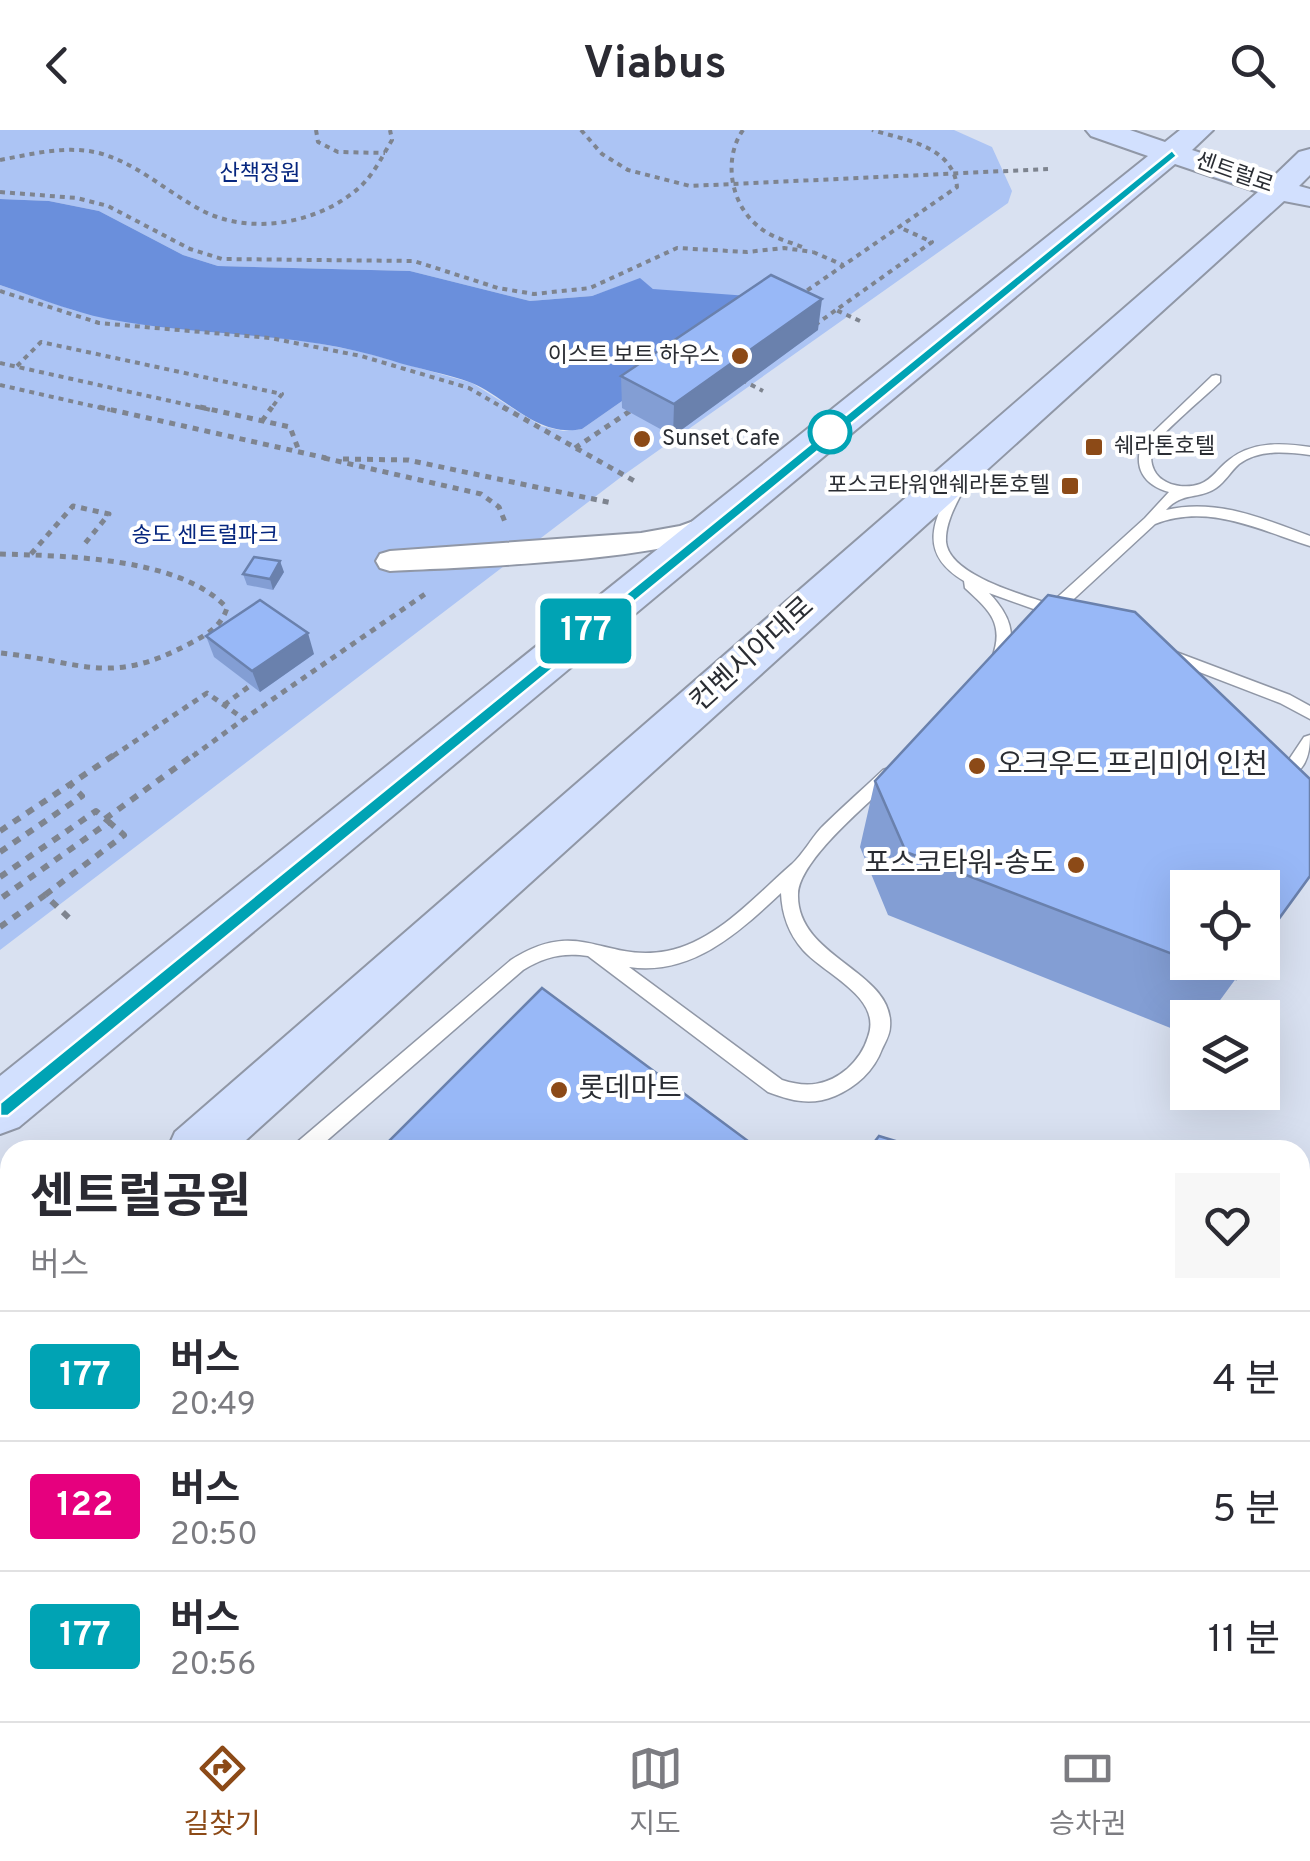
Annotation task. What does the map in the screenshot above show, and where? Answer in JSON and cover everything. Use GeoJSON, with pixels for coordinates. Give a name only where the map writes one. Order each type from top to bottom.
{"type":"FeatureCollection","features":[{"type":"Feature","properties":{"kind":"main road","name":"센트럴로"},"geometry":{"type":"LineString","coordinates":[[1101,130],[1232,143]]}},
{"type":"Feature","properties":{"kind":"main road","name":"센트럴로"},"geometry":{"type":"LineString","coordinates":[[1189,136],[1278,188],[1310,199]]}},
{"type":"Feature","properties":{"kind":"main road"},"geometry":{"type":"LineString","coordinates":[[0,1110],[1189,136]]}},
{"type":"Feature","properties":{"kind":"main road","name":"센트럴로"},"geometry":{"type":"LineString","coordinates":[[1268,154],[1308,163]]}},
{"type":"Feature","properties":{"kind":"main road","name":"컨벤시아대로"},"geometry":{"type":"LineString","coordinates":[[206,1140],[1308,163]]}},
{"type":"Feature","properties":{"kind":"street"},"geometry":{"type":"LineString","coordinates":[[390,561],[655,541],[682,536],[726,518]]}},
{"type":"Feature","properties":{"kind":"lane"},"geometry":{"type":"LineString","coordinates":[[1187,490],[1168,489],[1153,481],[1144,468],[1144,453],[1149,443],[1216,379]]}},
{"type":"Feature","properties":{"kind":"lane"},"geometry":{"type":"LineString","coordinates":[[990,447],[960,482],[944,521],[940,549],[1002,616],[1005,646],[994,667],[1017,650]]}},
{"type":"Feature","properties":{"kind":"lane"},"geometry":{"type":"LineString","coordinates":[[1250,520],[1214,500],[1210,492],[1215,483],[1235,462],[1262,449],[1292,447],[1310,451]]}},
{"type":"Feature","properties":{"kind":"lane"},"geometry":{"type":"LineString","coordinates":[[1046,616],[1150,521],[1170,496],[1215,483]]}},
{"type":"Feature","properties":{"kind":"lane"},"geometry":{"type":"LineString","coordinates":[[1150,521],[1174,511],[1192,510],[1250,520],[1310,541]]}},
{"type":"Feature","properties":{"kind":"lane"},"geometry":{"type":"LineString","coordinates":[[954,568],[1046,616],[1070,617]]}},
{"type":"Feature","properties":{"kind":"lane"},"geometry":{"type":"LineString","coordinates":[[1160,651],[1285,699],[1310,714]]}},
{"type":"Feature","properties":{"kind":"lane"},"geometry":{"type":"LineString","coordinates":[[1261,781],[1290,771],[1310,741]]}},
{"type":"Feature","properties":{"kind":"lane"},"geometry":{"type":"LineString","coordinates":[[314,1140],[534,954],[578,946],[646,962],[686,957],[718,939],[800,865],[897,766]]}},
{"type":"Feature","properties":{"kind":"lane"},"geometry":{"type":"LineString","coordinates":[[593,950],[775,1086],[796,1094],[830,1090],[850,1079],[866,1062],[882,1027],[882,1012],[863,988],[803,941],[790,911],[789,894],[800,865]]}},
{"type":"Feature","properties":{"kind":"path"},"geometry":{"type":"LineString","coordinates":[[316,130],[318,142],[326,149],[384,152]]}},
{"type":"Feature","properties":{"kind":"path"},"geometry":{"type":"LineString","coordinates":[[0,160],[60,150],[94,152],[142,174],[209,215],[272,223],[308,215],[339,201],[366,180],[392,140],[390,130]]}},
{"type":"Feature","properties":{"kind":"path"},"geometry":{"type":"LineString","coordinates":[[581,130],[595,150],[651,180],[690,186],[1048,169]]}},
{"type":"Feature","properties":{"kind":"path"},"geometry":{"type":"LineString","coordinates":[[743,130],[732,147],[740,205],[757,226],[844,266]]}},
{"type":"Feature","properties":{"kind":"path"},"geometry":{"type":"LineString","coordinates":[[798,297],[953,191],[958,182],[955,171],[942,155],[872,130]]}},
{"type":"Feature","properties":{"kind":"path"},"geometry":{"type":"LineString","coordinates":[[0,192],[65,196],[108,206],[190,249],[222,259],[414,261],[498,288],[534,294],[590,288],[677,248],[747,252],[784,248],[813,252]]}},
{"type":"Feature","properties":{"kind":"path"},"geometry":{"type":"LineString","coordinates":[[810,329],[932,242],[900,228]]}},
{"type":"Feature","properties":{"kind":"path"},"geometry":{"type":"LineString","coordinates":[[0,291],[99,323],[270,338],[361,356],[469,388],[638,484]]}},
{"type":"Feature","properties":{"kind":"path"},"geometry":{"type":"LineString","coordinates":[[836,310],[860,321]]}},
{"type":"Feature","properties":{"kind":"path"},"geometry":{"type":"LineString","coordinates":[[16,367],[41,342],[282,394],[262,421]]}},
{"type":"Feature","properties":{"kind":"path"},"geometry":{"type":"LineString","coordinates":[[0,363],[290,427],[299,452]]}},
{"type":"Feature","properties":{"kind":"path"},"geometry":{"type":"LineString","coordinates":[[737,377],[763,390]]}},
{"type":"Feature","properties":{"kind":"path"},"geometry":{"type":"LineString","coordinates":[[0,385],[324,458],[408,460],[612,503]]}},
{"type":"Feature","properties":{"kind":"path"},"geometry":{"type":"LineString","coordinates":[[575,448],[638,406]]}},
{"type":"Feature","properties":{"kind":"path"},"geometry":{"type":"LineString","coordinates":[[30,555],[73,506],[109,514],[82,547]]}},
{"type":"Feature","properties":{"kind":"path"},"geometry":{"type":"LineString","coordinates":[[0,554],[175,576],[216,594],[242,618]]}},
{"type":"Feature","properties":{"kind":"path"},"geometry":{"type":"LineString","coordinates":[[0,654],[91,670],[126,671],[154,664],[212,632],[227,608]]}},
{"type":"Feature","properties":{"kind":"path"},"geometry":{"type":"LineString","coordinates":[[224,705],[265,675]]}},
{"type":"Feature","properties":{"kind":"path"},"geometry":{"type":"LineString","coordinates":[[0,831],[206,692]]}},
{"type":"Feature","properties":{"kind":"path"},"geometry":{"type":"LineString","coordinates":[[0,899],[244,720]]}},
{"type":"Feature","properties":{"kind":"path"},"geometry":{"type":"LineString","coordinates":[[0,852],[82,796],[70,784]]}},
{"type":"Feature","properties":{"kind":"path"},"geometry":{"type":"LineString","coordinates":[[0,877],[96,811],[124,835],[0,927]]}},
{"type":"Feature","properties":{"kind":"path"},"geometry":{"type":"LineString","coordinates":[[45,894],[69,918]]}},
{"type":"Feature","properties":{"kind":"green space"},"geometry":{"type":"Polygon","coordinates":[[[0,130],[954,130],[992,147],[1012,191],[1008,203],[625,474],[0,950],[0,285],[76,311],[271,334],[363,352],[472,383],[541,426],[563,431],[582,429],[731,325],[653,289],[640,279],[592,296],[530,301],[410,271],[218,266],[183,255],[99,211],[49,201],[0,199],[0,130]]]}},
{"type":"Feature","properties":{"kind":"shaded area"},"geometry":{"type":"Polygon","coordinates":[[[0,199],[49,201],[99,211],[183,255],[218,266],[410,271],[530,301],[592,296],[640,278],[653,289],[762,297],[731,325],[582,429],[566,430],[538,423],[472,383],[357,351],[109,319],[0,285],[0,199]]]}},
{"type":"Feature","properties":{"kind":"building"},"geometry":{"type":"Polygon","coordinates":[[[771,275],[822,299],[674,404],[621,376],[771,275]]]}},
{"type":"Feature","properties":{"kind":"building"},"geometry":{"type":"Polygon","coordinates":[[[254,557],[280,561],[270,579],[243,574],[254,557]]]}},
{"type":"Feature","properties":{"kind":"building","name":"포스코타워-송도"},"geometry":{"type":"Polygon","coordinates":[[[1048,595],[1135,612],[1310,779],[1310,876],[1280,917],[1280,870],[1170,870],[1170,953],[906,852],[875,781],[1048,595]]]}},
{"type":"Feature","properties":{"kind":"building"},"geometry":{"type":"Polygon","coordinates":[[[260,600],[308,633],[252,671],[206,636],[260,600]]]}},
{"type":"Feature","properties":{"kind":"building"},"geometry":{"type":"Polygon","coordinates":[[[542,988],[747,1140],[390,1140],[542,988]]]}},
{"type":"Feature","properties":{"kind":"bus line","name":"177"},"geometry":{"type":"LineString","coordinates":[[0,1110],[1172,153]]}},
{"type":"Feature","properties":{"kind":"place","name":"이스트 보트 하우스"},"geometry":{"type":"Point","coordinates":[740,356]}},
{"type":"Feature","properties":{"kind":"place","name":"Sunset Cafe"},"geometry":{"type":"Point","coordinates":[642,439]}},
{"type":"Feature","properties":{"kind":"place","name":"쉐라톤호텔"},"geometry":{"type":"Point","coordinates":[1094,447]}},
{"type":"Feature","properties":{"kind":"place","name":"포스코타워앤쉐라톤호텔"},"geometry":{"type":"Point","coordinates":[1070,486]}},
{"type":"Feature","properties":{"kind":"place","name":"오크우드 프리미어 인천"},"geometry":{"type":"Point","coordinates":[977,766]}},
{"type":"Feature","properties":{"kind":"place","name":"포스코타워-송도"},"geometry":{"type":"Point","coordinates":[1076,865]}},
{"type":"Feature","properties":{"kind":"place","name":"롯데마트"},"geometry":{"type":"Point","coordinates":[559,1090]}},
{"type":"Feature","properties":{"kind":"park label","name":"산책정원"},"geometry":{"type":"Point","coordinates":[260,174]}},
{"type":"Feature","properties":{"kind":"park label","name":"송도 센트럴파크"},"geometry":{"type":"Point","coordinates":[205,536]}}]}
